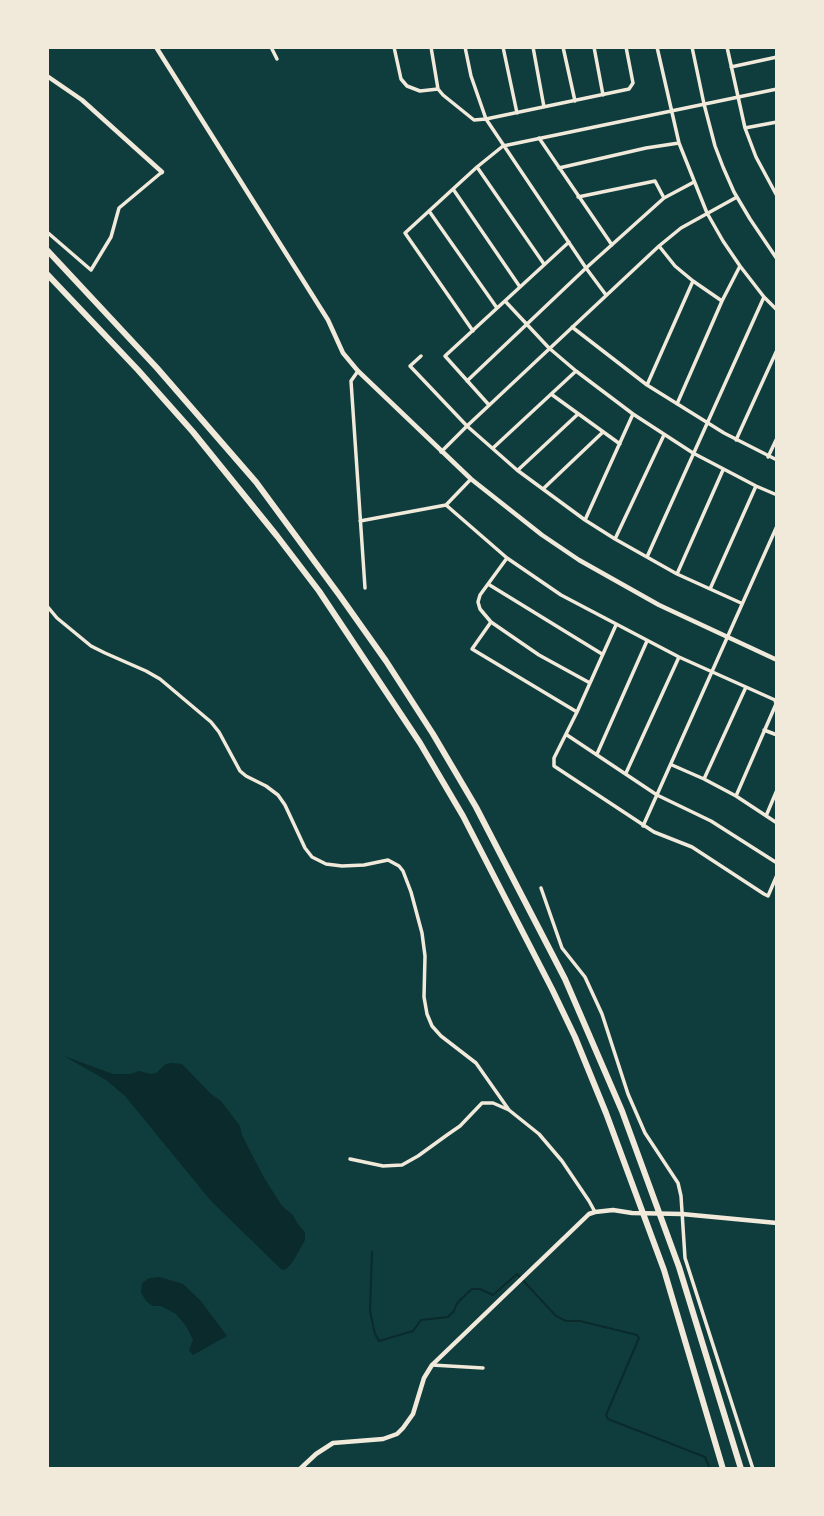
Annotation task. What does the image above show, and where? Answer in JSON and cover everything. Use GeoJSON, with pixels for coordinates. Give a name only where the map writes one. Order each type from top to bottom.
{"type":"FeatureCollection","features":[{"type":"Feature","properties":{"kind":"highway"},"geometry":{"type":"LineString","coordinates":[[47,250],[157,368],[256,482],[341,596],[426,723],[476,807],[565,979],[622,1111],[679,1267],[741,1469]]}},
{"type":"Feature","properties":{"kind":"highway"},"geometry":{"type":"LineString","coordinates":[[47,275],[138,370],[243,491],[319,590],[420,743],[463,816],[552,989],[607,1113],[683,1329],[723,1469]]}},
{"type":"Feature","properties":{"kind":"street"},"geometry":{"type":"LineString","coordinates":[[156,47],[328,320],[343,353],[358,371],[471,479],[542,535],[579,560],[659,606],[777,660]]}},
{"type":"Feature","properties":{"kind":"street"},"geometry":{"type":"LineString","coordinates":[[271,47],[277,60]]}},
{"type":"Feature","properties":{"kind":"street"},"geometry":{"type":"LineString","coordinates":[[394,47],[401,79],[407,86],[420,91],[438,89]]}},
{"type":"Feature","properties":{"kind":"street"},"geometry":{"type":"LineString","coordinates":[[431,47],[438,89],[474,120],[485,120],[629,89],[632,86],[626,47]]}},
{"type":"Feature","properties":{"kind":"street"},"geometry":{"type":"LineString","coordinates":[[466,47],[471,76],[485,120],[606,295]]}},
{"type":"Feature","properties":{"kind":"street"},"geometry":{"type":"LineString","coordinates":[[503,47],[517,113]]}},
{"type":"Feature","properties":{"kind":"street"},"geometry":{"type":"LineString","coordinates":[[533,47],[544,107]]}},
{"type":"Feature","properties":{"kind":"street"},"geometry":{"type":"LineString","coordinates":[[563,47],[575,101]]}},
{"type":"Feature","properties":{"kind":"street"},"geometry":{"type":"LineString","coordinates":[[594,47],[603,95]]}},
{"type":"Feature","properties":{"kind":"street"},"geometry":{"type":"LineString","coordinates":[[657,47],[679,143],[707,212],[740,265],[777,310]]}},
{"type":"Feature","properties":{"kind":"street"},"geometry":{"type":"LineString","coordinates":[[692,47],[715,146],[737,197],[777,259]]}},
{"type":"Feature","properties":{"kind":"street"},"geometry":{"type":"LineString","coordinates":[[727,47],[746,128],[756,157],[777,196]]}},
{"type":"Feature","properties":{"kind":"street"},"geometry":{"type":"LineString","coordinates":[[731,67],[777,57]]}},
{"type":"Feature","properties":{"kind":"street"},"geometry":{"type":"LineString","coordinates":[[47,76],[82,100],[162,172],[119,208],[111,237],[91,270],[47,232]]}},
{"type":"Feature","properties":{"kind":"street"},"geometry":{"type":"LineString","coordinates":[[472,331],[405,233],[503,146],[777,89]]}},
{"type":"Feature","properties":{"kind":"street"},"geometry":{"type":"LineString","coordinates":[[746,128],[777,123]]}},
{"type":"Feature","properties":{"kind":"street"},"geometry":{"type":"LineString","coordinates":[[539,138],[612,245]]}},
{"type":"Feature","properties":{"kind":"street"},"geometry":{"type":"LineString","coordinates":[[559,168],[679,143]]}},
{"type":"Feature","properties":{"kind":"street"},"geometry":{"type":"LineString","coordinates":[[477,167],[544,264]]}},
{"type":"Feature","properties":{"kind":"street"},"geometry":{"type":"LineString","coordinates":[[578,197],[655,181],[664,198]]}},
{"type":"Feature","properties":{"kind":"street"},"geometry":{"type":"LineString","coordinates":[[467,381],[664,198],[694,182]]}},
{"type":"Feature","properties":{"kind":"street"},"geometry":{"type":"LineString","coordinates":[[453,188],[520,287]]}},
{"type":"Feature","properties":{"kind":"street"},"geometry":{"type":"LineString","coordinates":[[441,452],[659,246],[681,228],[737,197]]}},
{"type":"Feature","properties":{"kind":"street"},"geometry":{"type":"LineString","coordinates":[[429,211],[497,308]]}},
{"type":"Feature","properties":{"kind":"street"},"geometry":{"type":"LineString","coordinates":[[489,405],[444,356],[569,242]]}},
{"type":"Feature","properties":{"kind":"street"},"geometry":{"type":"LineString","coordinates":[[659,246],[675,266],[722,301]]}},
{"type":"Feature","properties":{"kind":"street"},"geometry":{"type":"LineString","coordinates":[[677,404],[740,265]]}},
{"type":"Feature","properties":{"kind":"street"},"geometry":{"type":"LineString","coordinates":[[647,385],[693,281]]}},
{"type":"Feature","properties":{"kind":"street"},"geometry":{"type":"LineString","coordinates":[[646,558],[764,297]]}},
{"type":"Feature","properties":{"kind":"street"},"geometry":{"type":"LineString","coordinates":[[505,301],[549,348],[576,372],[633,414],[723,470],[777,495]]}},
{"type":"Feature","properties":{"kind":"street"},"geometry":{"type":"LineString","coordinates":[[572,327],[647,385],[736,440],[777,460]]}},
{"type":"Feature","properties":{"kind":"street"},"geometry":{"type":"LineString","coordinates":[[736,440],[777,350]]}},
{"type":"Feature","properties":{"kind":"street"},"geometry":{"type":"LineString","coordinates":[[421,356],[410,366],[467,426],[517,470],[584,520],[646,558],[741,603]]}},
{"type":"Feature","properties":{"kind":"street"},"geometry":{"type":"LineString","coordinates":[[358,371],[351,381],[365,588]]}},
{"type":"Feature","properties":{"kind":"street"},"geometry":{"type":"LineString","coordinates":[[492,449],[576,372]]}},
{"type":"Feature","properties":{"kind":"street"},"geometry":{"type":"LineString","coordinates":[[551,394],[620,444]]}},
{"type":"Feature","properties":{"kind":"street"},"geometry":{"type":"LineString","coordinates":[[517,470],[578,414]]}},
{"type":"Feature","properties":{"kind":"street"},"geometry":{"type":"LineString","coordinates":[[584,520],[633,414]]}},
{"type":"Feature","properties":{"kind":"street"},"geometry":{"type":"LineString","coordinates":[[543,489],[603,432]]}},
{"type":"Feature","properties":{"kind":"street"},"geometry":{"type":"LineString","coordinates":[[615,539],[664,435]]}},
{"type":"Feature","properties":{"kind":"street"},"geometry":{"type":"LineString","coordinates":[[768,457],[777,438]]}},
{"type":"Feature","properties":{"kind":"street"},"geometry":{"type":"LineString","coordinates":[[677,574],[723,470]]}},
{"type":"Feature","properties":{"kind":"street"},"geometry":{"type":"LineString","coordinates":[[360,521],[446,505],[471,479]]}},
{"type":"Feature","properties":{"kind":"street"},"geometry":{"type":"LineString","coordinates":[[710,589],[756,486]]}},
{"type":"Feature","properties":{"kind":"street"},"geometry":{"type":"LineString","coordinates":[[446,505],[507,558],[561,595],[678,657],[775,700],[776,704],[736,796]]}},
{"type":"Feature","properties":{"kind":"street"},"geometry":{"type":"LineString","coordinates":[[643,826],[777,526]]}},
{"type":"Feature","properties":{"kind":"street"},"geometry":{"type":"LineString","coordinates":[[507,558],[480,595],[480,609],[491,622],[539,655],[590,683]]}},
{"type":"Feature","properties":{"kind":"street"},"geometry":{"type":"LineString","coordinates":[[488,584],[602,654]]}},
{"type":"Feature","properties":{"kind":"street"},"geometry":{"type":"LineString","coordinates":[[47,606],[57,618],[92,646],[160,679],[211,722],[240,771],[278,795],[312,857],[326,864],[342,866],[388,860],[400,866],[411,892],[422,933],[426,1014],[441,1036],[476,1063],[509,1110]]}},
{"type":"Feature","properties":{"kind":"street"},"geometry":{"type":"LineString","coordinates":[[491,622],[472,649],[577,712]]}},
{"type":"Feature","properties":{"kind":"street"},"geometry":{"type":"LineString","coordinates":[[616,625],[554,758],[554,766],[643,826],[692,847],[764,894],[768,895],[777,875]]}},
{"type":"Feature","properties":{"kind":"street"},"geometry":{"type":"LineString","coordinates":[[597,754],[647,641]]}},
{"type":"Feature","properties":{"kind":"street"},"geometry":{"type":"LineString","coordinates":[[626,774],[678,657]]}},
{"type":"Feature","properties":{"kind":"street"},"geometry":{"type":"LineString","coordinates":[[704,779],[746,687]]}},
{"type":"Feature","properties":{"kind":"street"},"geometry":{"type":"LineString","coordinates":[[764,730],[777,735]]}},
{"type":"Feature","properties":{"kind":"street"},"geometry":{"type":"LineString","coordinates":[[567,735],[657,795],[711,821],[777,863]]}},
{"type":"Feature","properties":{"kind":"street"},"geometry":{"type":"LineString","coordinates":[[671,765],[736,796],[777,823]]}},
{"type":"Feature","properties":{"kind":"street"},"geometry":{"type":"LineString","coordinates":[[766,816],[777,790]]}},
{"type":"Feature","properties":{"kind":"street"},"geometry":{"type":"LineString","coordinates":[[541,888],[562,948],[585,977],[598,1005],[628,1094],[645,1133],[678,1183],[685,1258],[753,1469]]}},
{"type":"Feature","properties":{"kind":"street"},"geometry":{"type":"LineString","coordinates":[[350,1159],[383,1166],[402,1165],[460,1126],[482,1103],[493,1103],[509,1110],[539,1134],[589,1200],[595,1212]]}},
{"type":"Feature","properties":{"kind":"street"},"geometry":{"type":"LineString","coordinates":[[300,1469],[333,1443],[383,1439],[397,1434],[409,1422],[424,1378],[432,1365],[583,1219],[595,1212],[613,1210],[682,1214],[777,1223]]}},
{"type":"Feature","properties":{"kind":"street"},"geometry":{"type":"LineString","coordinates":[[432,1365],[482,1368]]}},
{"type":"Feature","properties":{"kind":"water"},"geometry":{"type":"Polygon","coordinates":[[[64,1056],[113,1074],[139,1071],[151,1074],[166,1064],[182,1064],[221,1101],[240,1126],[263,1176],[282,1206],[293,1215],[305,1232],[305,1240],[292,1263],[282,1270],[211,1201],[125,1096],[106,1080],[64,1056]]]}},
{"type":"Feature","properties":{"kind":"water"},"geometry":{"type":"Polygon","coordinates":[[[160,1277],[183,1284],[200,1300],[227,1336],[193,1355],[189,1350],[193,1340],[176,1314],[161,1306],[153,1306],[141,1293],[142,1283],[149,1278],[160,1277]]]}},
{"type":"Feature","properties":{"kind":"waterway"},"geometry":{"type":"LineString","coordinates":[[372,1252],[370,1311],[379,1341],[413,1331],[421,1320],[448,1317],[472,1289],[480,1289],[493,1295],[517,1274],[556,1316],[566,1321],[580,1321],[637,1335],[639,1338],[606,1415],[608,1419],[705,1457],[710,1469]]}}]}
